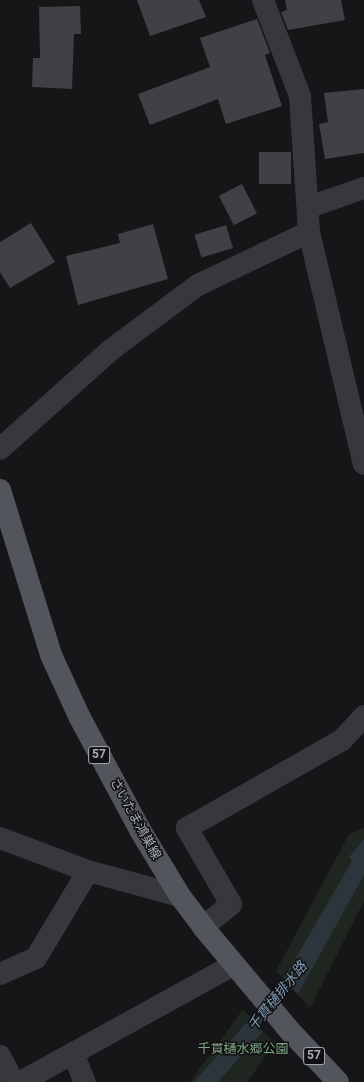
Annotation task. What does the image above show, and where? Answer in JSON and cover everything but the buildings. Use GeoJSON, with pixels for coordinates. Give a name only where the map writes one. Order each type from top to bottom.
{"type":"FeatureCollection","features":[{"type":"Feature","properties":{"kind":"main road","name":"さいたま鴻巣線"},"geometry":{"type":"LineString","coordinates":[[0,490],[51,655],[83,726],[140,830],[180,896],[203,927],[233,965],[256,989],[290,1031],[338,1082]]}},
{"type":"Feature","properties":{"kind":"street"},"geometry":{"type":"LineString","coordinates":[[263,0],[300,96],[309,207],[308,232],[364,464]]}},
{"type":"Feature","properties":{"kind":"street"},"geometry":{"type":"LineString","coordinates":[[309,207],[364,188]]}},
{"type":"Feature","properties":{"kind":"street"},"geometry":{"type":"LineString","coordinates":[[0,449],[112,350],[198,285],[308,232]]}},
{"type":"Feature","properties":{"kind":"street"},"geometry":{"type":"LineString","coordinates":[[203,927],[231,904],[187,828],[342,740],[364,716]]}},
{"type":"Feature","properties":{"kind":"street"},"geometry":{"type":"LineString","coordinates":[[0,838],[88,871],[180,896]]}},
{"type":"Feature","properties":{"kind":"street"},"geometry":{"type":"LineString","coordinates":[[0,974],[36,958],[88,871]]}},
{"type":"Feature","properties":{"kind":"street"},"geometry":{"type":"LineString","coordinates":[[21,1082],[233,965]]}},
{"type":"Feature","properties":{"kind":"street"},"geometry":{"type":"LineString","coordinates":[[73,1053],[86,1082]]}},
{"type":"Feature","properties":{"kind":"street"},"geometry":{"type":"LineString","coordinates":[[0,1056],[13,1082]]}},
{"type":"Feature","properties":{"kind":"green space"},"geometry":{"type":"Polygon","coordinates":[[[364,827],[364,901],[310,1008],[276,971],[349,834],[364,827]]]}},
{"type":"Feature","properties":{"kind":"green space","name":"千貫樋水郷公園"},"geometry":{"type":"Polygon","coordinates":[[[243,1009],[275,1043],[247,1082],[190,1082],[243,1009]]]}},
{"type":"Feature","properties":{"kind":"shaded area"},"geometry":{"type":"Polygon","coordinates":[[[364,839],[364,875],[298,994],[283,980],[352,861],[349,857],[364,839]]]}},
{"type":"Feature","properties":{"kind":"shaded area"},"geometry":{"type":"Polygon","coordinates":[[[248,1021],[262,1032],[218,1082],[194,1082],[248,1021]]]}},
{"type":"Feature","properties":{"kind":"waterway","name":"千貫樋排水路"},"geometry":{"type":"LineString","coordinates":[[247,1034],[295,977]]}}]}
